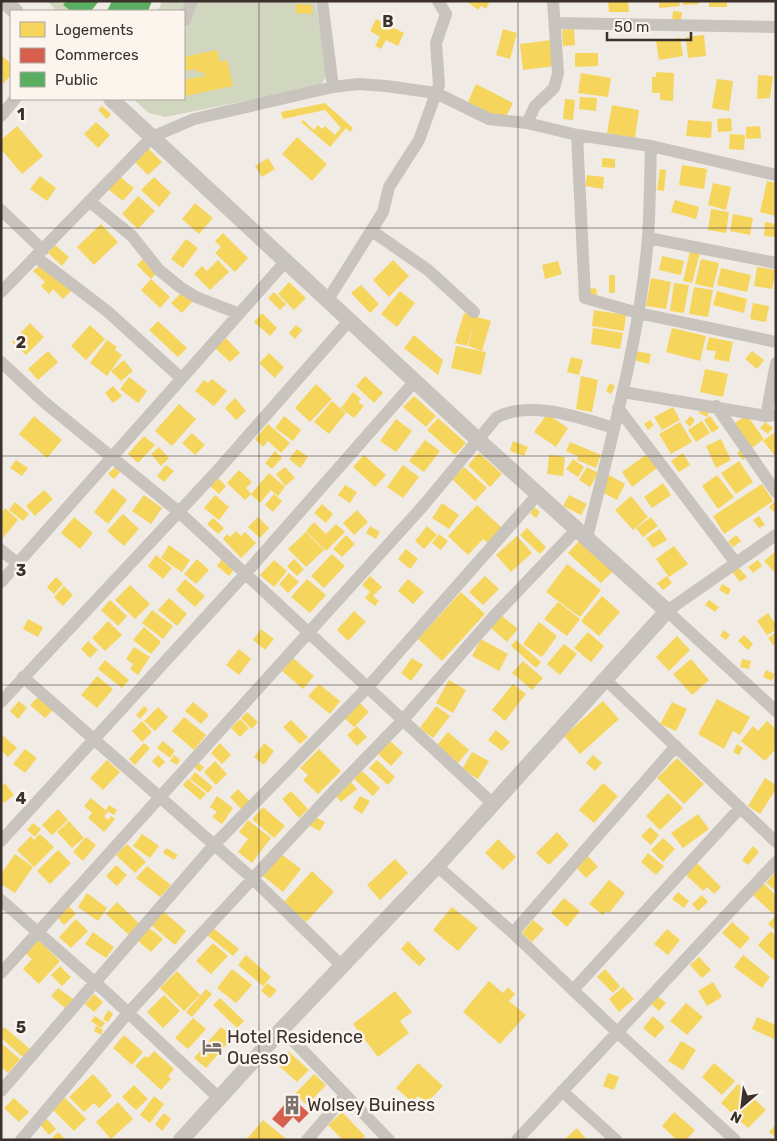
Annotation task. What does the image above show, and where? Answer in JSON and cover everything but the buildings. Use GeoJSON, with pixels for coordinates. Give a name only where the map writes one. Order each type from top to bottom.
{"type":"FeatureCollection","features":[{"type":"Feature","properties":{"kind":"street"},"geometry":{"type":"LineString","coordinates":[[4,1],[14,10]]}},
{"type":"Feature","properties":{"kind":"street"},"geometry":{"type":"LineString","coordinates":[[185,18],[192,1]]}},
{"type":"Feature","properties":{"kind":"street"},"geometry":{"type":"LineString","coordinates":[[322,1],[333,87]]}},
{"type":"Feature","properties":{"kind":"street"},"geometry":{"type":"LineString","coordinates":[[327,301],[383,212],[389,187],[419,140],[439,80],[436,43],[446,14],[438,1]]}},
{"type":"Feature","properties":{"kind":"street"},"geometry":{"type":"LineString","coordinates":[[527,124],[535,106],[554,88],[558,73],[553,1]]}},
{"type":"Feature","properties":{"kind":"street"},"geometry":{"type":"LineString","coordinates":[[555,24],[776,27]]}},
{"type":"Feature","properties":{"kind":"street"},"geometry":{"type":"LineString","coordinates":[[1,292],[152,136],[194,119],[333,87],[358,84],[436,93],[489,119],[650,146],[776,175]]}},
{"type":"Feature","properties":{"kind":"street"},"geometry":{"type":"LineString","coordinates":[[1,116],[14,100]]}},
{"type":"Feature","properties":{"kind":"street"},"geometry":{"type":"LineString","coordinates":[[116,100],[327,301],[776,711]]}},
{"type":"Feature","properties":{"kind":"street"},"geometry":{"type":"LineString","coordinates":[[577,135],[584,294],[590,301],[776,342]]}},
{"type":"Feature","properties":{"kind":"street"},"geometry":{"type":"LineString","coordinates":[[22,1140],[128,1013],[252,878],[402,721],[495,615],[582,533],[614,428],[638,313],[648,238],[650,146]]}},
{"type":"Feature","properties":{"kind":"street"},"geometry":{"type":"LineString","coordinates":[[88,201],[132,236],[159,270],[180,287],[196,297],[237,313]]}},
{"type":"Feature","properties":{"kind":"street"},"geometry":{"type":"LineString","coordinates":[[1,210],[40,253],[181,378]]}},
{"type":"Feature","properties":{"kind":"street"},"geometry":{"type":"LineString","coordinates":[[372,231],[428,270],[474,312]]}},
{"type":"Feature","properties":{"kind":"street"},"geometry":{"type":"LineString","coordinates":[[648,238],[776,263]]}},
{"type":"Feature","properties":{"kind":"street"},"geometry":{"type":"LineString","coordinates":[[1,582],[237,313],[285,262]]}},
{"type":"Feature","properties":{"kind":"street"},"geometry":{"type":"LineString","coordinates":[[1,702],[179,512],[285,396],[350,321]]}},
{"type":"Feature","properties":{"kind":"street"},"geometry":{"type":"LineString","coordinates":[[1,362],[44,402],[179,512],[309,630],[367,688],[492,803]]}},
{"type":"Feature","properties":{"kind":"street"},"geometry":{"type":"LineString","coordinates":[[622,392],[771,416],[776,363]]}},
{"type":"Feature","properties":{"kind":"street"},"geometry":{"type":"LineString","coordinates":[[1,841],[246,573],[415,381]]}},
{"type":"Feature","properties":{"kind":"street"},"geometry":{"type":"LineString","coordinates":[[716,406],[776,492]]}},
{"type":"Feature","properties":{"kind":"street"},"geometry":{"type":"LineString","coordinates":[[618,408],[736,563]]}},
{"type":"Feature","properties":{"kind":"street"},"geometry":{"type":"LineString","coordinates":[[1,972],[160,799],[309,630],[423,506],[496,418],[505,412],[519,410],[569,415],[614,428]]}},
{"type":"Feature","properties":{"kind":"street"},"geometry":{"type":"LineString","coordinates":[[1,1091],[214,846],[367,688],[539,494]]}},
{"type":"Feature","properties":{"kind":"street"},"geometry":{"type":"LineString","coordinates":[[181,1140],[218,1097],[343,968],[437,866],[604,679],[667,612],[736,563],[774,539]]}},
{"type":"Feature","properties":{"kind":"street"},"geometry":{"type":"LineString","coordinates":[[1,550],[17,563]]}},
{"type":"Feature","properties":{"kind":"street"},"geometry":{"type":"LineString","coordinates":[[23,677],[252,878],[343,968]]}},
{"type":"Feature","properties":{"kind":"street"},"geometry":{"type":"LineString","coordinates":[[604,679],[776,842]]}},
{"type":"Feature","properties":{"kind":"street"},"geometry":{"type":"LineString","coordinates":[[514,933],[676,746]]}},
{"type":"Feature","properties":{"kind":"street"},"geometry":{"type":"LineString","coordinates":[[573,990],[740,808]]}},
{"type":"Feature","properties":{"kind":"street"},"geometry":{"type":"LineString","coordinates":[[517,1140],[616,1031],[776,862]]}},
{"type":"Feature","properties":{"kind":"street"},"geometry":{"type":"LineString","coordinates":[[437,866],[514,933],[734,1140]]}},
{"type":"Feature","properties":{"kind":"street"},"geometry":{"type":"LineString","coordinates":[[1,900],[36,933],[95,982],[218,1097]]}},
{"type":"Feature","properties":{"kind":"street"},"geometry":{"type":"LineString","coordinates":[[282,1029],[389,1140]]}},
{"type":"Feature","properties":{"kind":"street"},"geometry":{"type":"LineString","coordinates":[[562,1091],[616,1140]]}},
{"type":"Feature","properties":{"kind":"street"},"geometry":{"type":"LineString","coordinates":[[307,1140],[345,1096]]}},
{"type":"Feature","properties":{"kind":"green space"},"geometry":{"type":"Polygon","coordinates":[[[47,1],[66,1],[63,5],[70,10],[56,10],[47,1]]]}},
{"type":"Feature","properties":{"kind":"green space"},"geometry":{"type":"Polygon","coordinates":[[[162,1],[315,1],[327,76],[320,86],[165,117],[149,113],[134,100],[185,100],[185,31],[190,20],[185,10],[158,10],[162,1]]]}},
{"type":"Feature","properties":{"kind":"place","name":"Hotel Residence Ouesso"},"geometry":{"type":"Point","coordinates":[212,1047]}},
{"type":"Feature","properties":{"kind":"place","name":"Wolsey Buiness"},"geometry":{"type":"Point","coordinates":[292,1105]}}]}
